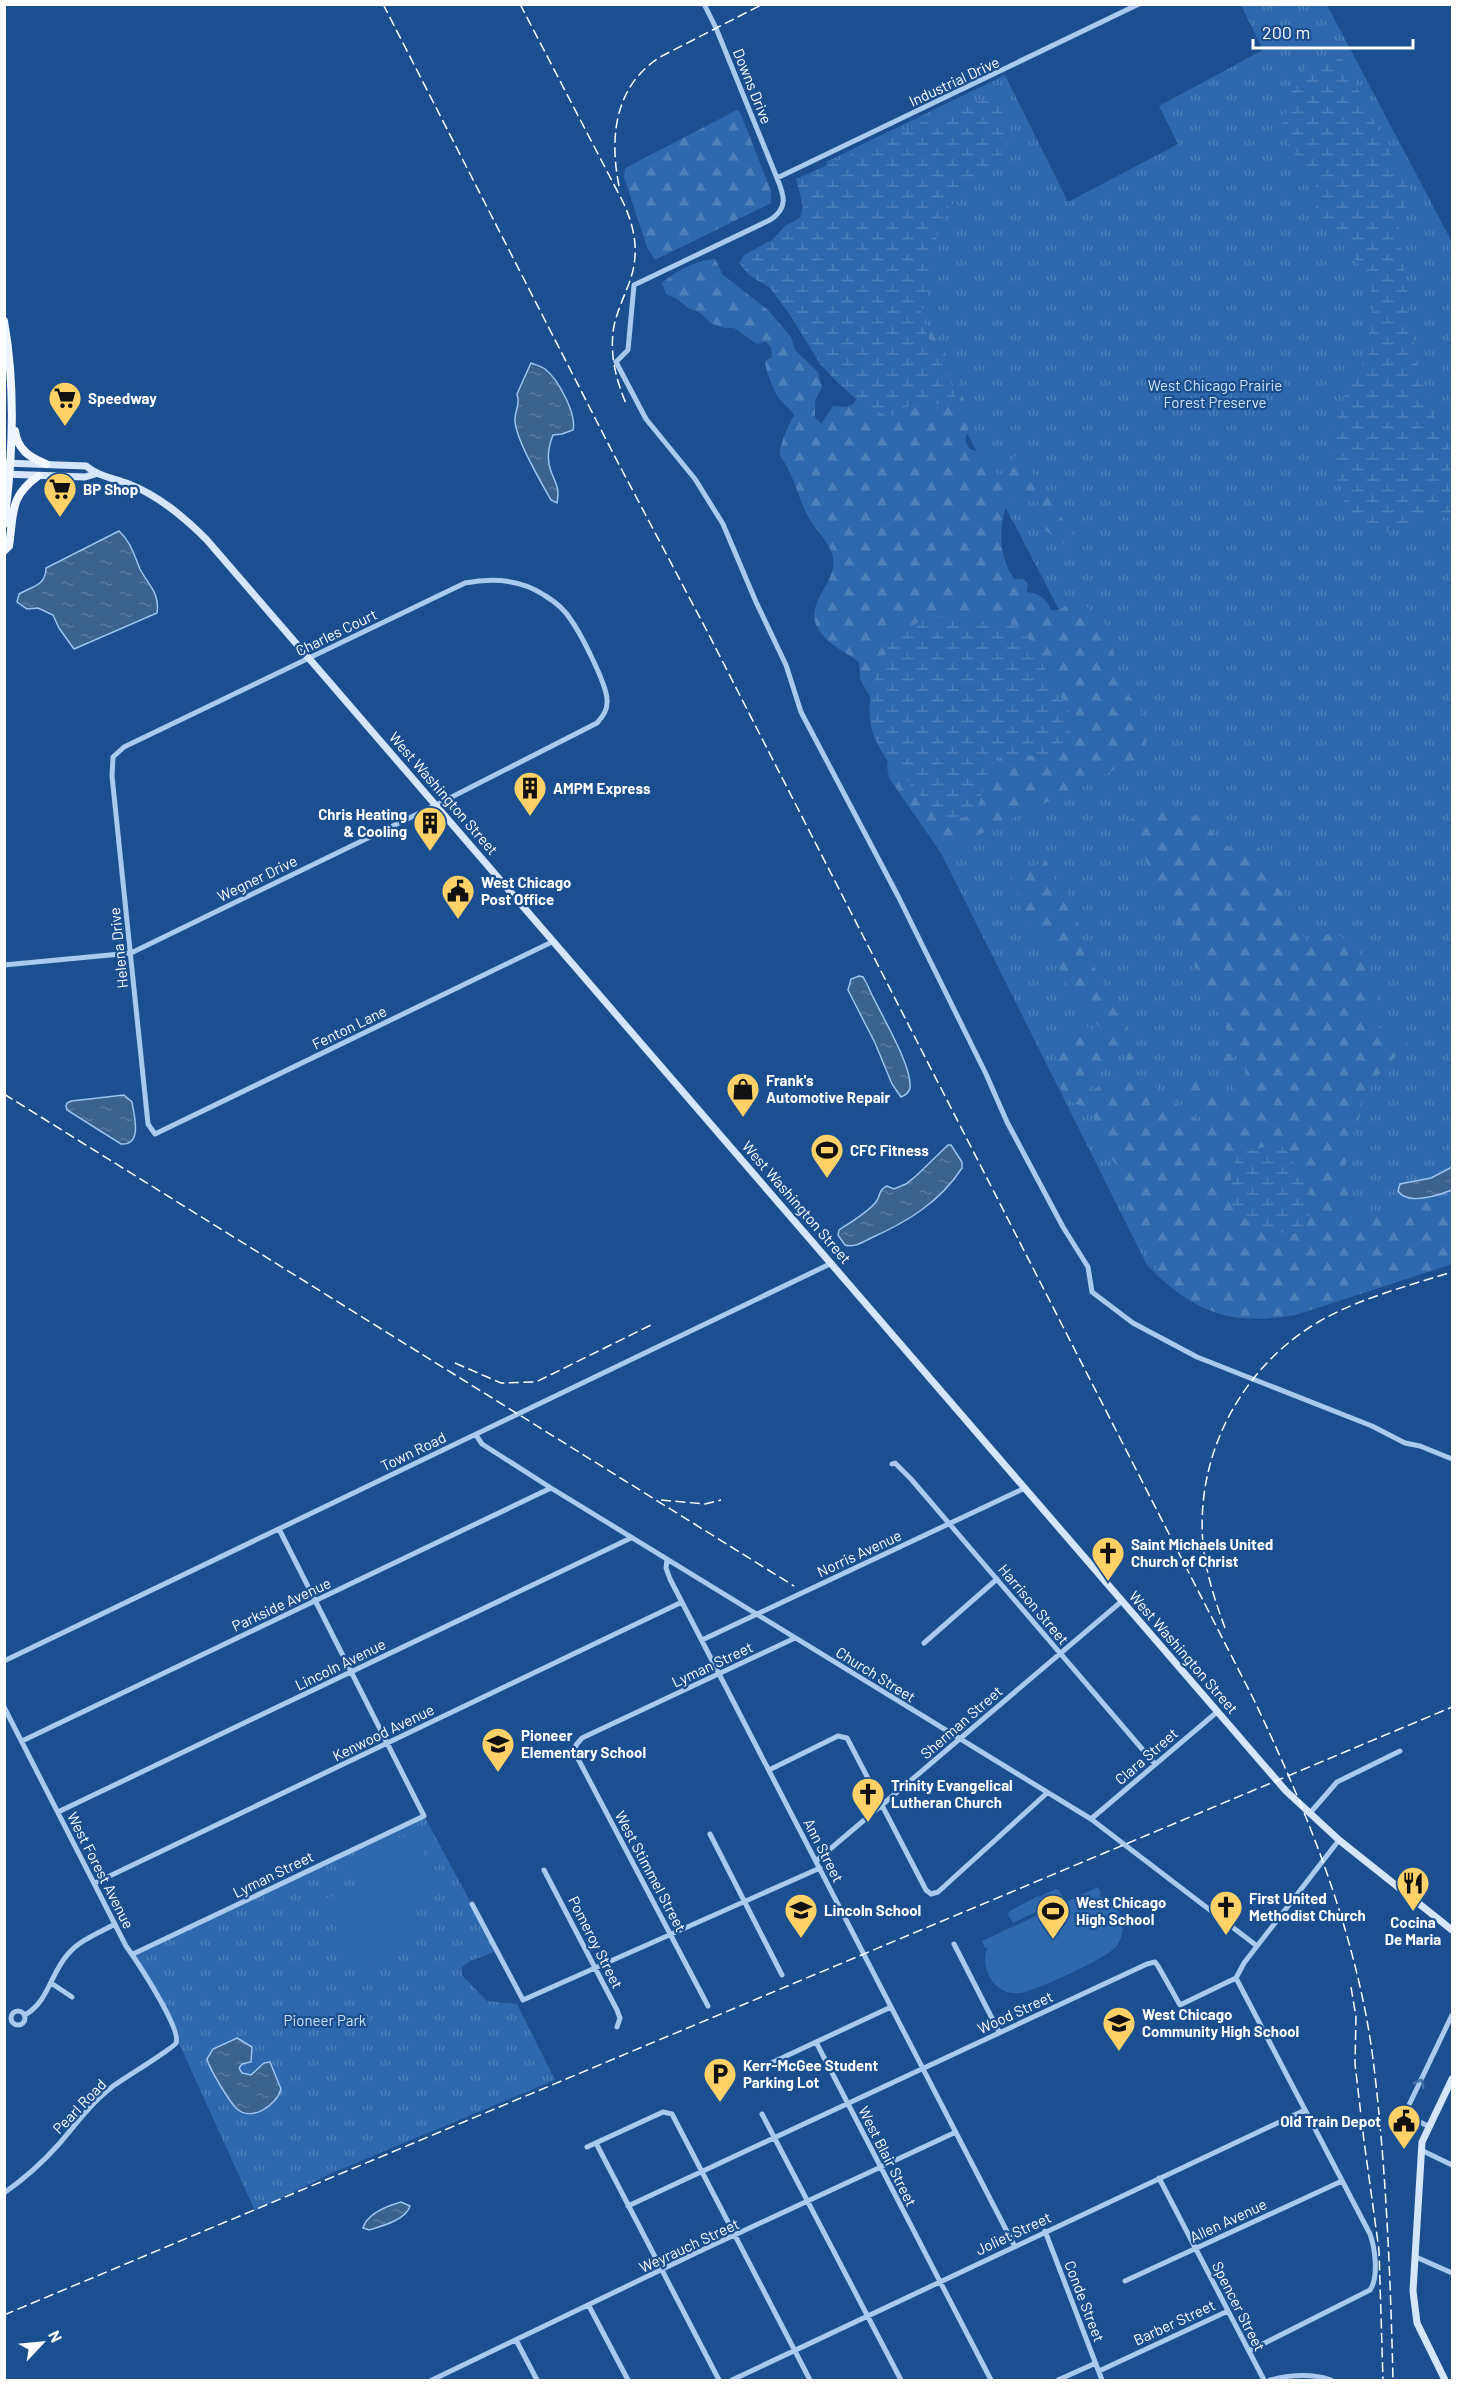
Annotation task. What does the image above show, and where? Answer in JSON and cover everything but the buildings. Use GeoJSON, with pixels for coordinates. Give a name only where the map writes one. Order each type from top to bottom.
{"type":"FeatureCollection","features":[{"type":"Feature","properties":{"kind":"main road"},"geometry":{"type":"LineString","coordinates":[[4,321],[8,344],[11,414],[4,524]]}},
{"type":"Feature","properties":{"kind":"main road"},"geometry":{"type":"LineString","coordinates":[[11,414],[17,442],[21,449],[30,457],[46,464]]}},
{"type":"Feature","properties":{"kind":"main road","name":"West Washington Street"},"geometry":{"type":"LineString","coordinates":[[7,463],[86,466],[95,474],[135,487],[156,498],[183,517],[206,539],[1286,1791],[1339,1840],[1452,1930]]}},
{"type":"Feature","properties":{"kind":"main road","name":"West Washington Street"},"geometry":{"type":"LineString","coordinates":[[7,474],[85,477],[95,474]]}},
{"type":"Feature","properties":{"kind":"main road"},"geometry":{"type":"LineString","coordinates":[[4,550],[9,546],[16,499],[24,486],[38,476]]}},
{"type":"Feature","properties":{"kind":"main road"},"geometry":{"type":"LineString","coordinates":[[1445,2380],[1415,2318],[1413,2291],[1421,2150],[1452,2079]]}},
{"type":"Feature","properties":{"kind":"street","name":"Downs Drive"},"geometry":{"type":"LineString","coordinates":[[704,4],[777,178],[784,202],[777,216],[634,285],[628,350],[616,362],[646,419],[695,479],[723,525],[786,665],[801,712],[898,896],[986,1074],[1007,1122],[1063,1227],[1088,1267],[1092,1292],[1133,1323],[1187,1353],[1252,1381],[1371,1426],[1405,1443],[1420,1446],[1452,1459]]}},
{"type":"Feature","properties":{"kind":"street","name":"Industrial Drive"},"geometry":{"type":"LineString","coordinates":[[777,178],[1139,4]]}},
{"type":"Feature","properties":{"kind":"street","name":"Charles Court"},"geometry":{"type":"LineString","coordinates":[[113,757],[124,747],[465,583],[490,579],[510,581],[543,594],[571,618]]}},
{"type":"Feature","properties":{"kind":"street","name":"Wegner Drive"},"geometry":{"type":"LineString","coordinates":[[4,965],[131,953],[436,805],[597,723],[606,713],[607,699],[604,686],[571,618]]}},
{"type":"Feature","properties":{"kind":"street","name":"Helena Drive"},"geometry":{"type":"LineString","coordinates":[[113,757],[112,776],[148,1124],[155,1134]]}},
{"type":"Feature","properties":{"kind":"street","name":"Fenton Lane"},"geometry":{"type":"LineString","coordinates":[[155,1134],[554,941]]}},
{"type":"Feature","properties":{"kind":"street","name":"Town Road"},"geometry":{"type":"LineString","coordinates":[[4,1661],[832,1263]]}},
{"type":"Feature","properties":{"kind":"street","name":"Church Street"},"geometry":{"type":"LineString","coordinates":[[476,1435],[482,1443],[631,1538],[1091,1819],[1257,1946]]}},
{"type":"Feature","properties":{"kind":"street","name":"Harrison Street"},"geometry":{"type":"LineString","coordinates":[[892,1464],[895,1463],[911,1479],[1155,1764]]}},
{"type":"Feature","properties":{"kind":"street","name":"Parkside Avenue"},"geometry":{"type":"LineString","coordinates":[[22,1741],[551,1488]]}},
{"type":"Feature","properties":{"kind":"street","name":"Norris Avenue"},"geometry":{"type":"LineString","coordinates":[[702,1640],[1025,1488]]}},
{"type":"Feature","properties":{"kind":"street"},"geometry":{"type":"LineString","coordinates":[[279,1529],[388,1743]]}},
{"type":"Feature","properties":{"kind":"street","name":"Lincoln Avenue"},"geometry":{"type":"LineString","coordinates":[[58,1812],[631,1538]]}},
{"type":"Feature","properties":{"kind":"street","name":"Ann Street"},"geometry":{"type":"LineString","coordinates":[[667,1560],[666,1569],[682,1602],[1014,2246]]}},
{"type":"Feature","properties":{"kind":"street"},"geometry":{"type":"LineString","coordinates":[[924,1643],[997,1579]]}},
{"type":"Feature","properties":{"kind":"street","name":"Sherman Street"},"geometry":{"type":"LineString","coordinates":[[816,1862],[1122,1601]]}},
{"type":"Feature","properties":{"kind":"street","name":"Kenwood Avenue"},"geometry":{"type":"LineString","coordinates":[[95,1883],[682,1602]]}},
{"type":"Feature","properties":{"kind":"street","name":"Lyman Street"},"geometry":{"type":"LineString","coordinates":[[576,1746],[582,1738],[795,1638]]}},
{"type":"Feature","properties":{"kind":"street","name":"West Forest Avenue"},"geometry":{"type":"LineString","coordinates":[[4,1707],[115,1924],[176,2031],[176,2043]]}},
{"type":"Feature","properties":{"kind":"street","name":"Clara Street"},"geometry":{"type":"LineString","coordinates":[[1091,1819],[1216,1712]]}},
{"type":"Feature","properties":{"kind":"street"},"geometry":{"type":"LineString","coordinates":[[769,1770],[838,1736],[845,1737],[926,1890],[931,1894],[938,1892],[1047,1793]]}},
{"type":"Feature","properties":{"kind":"street","name":"Lyman Street"},"geometry":{"type":"LineString","coordinates":[[133,1954],[424,1816],[388,1743]]}},
{"type":"Feature","properties":{"kind":"street","name":"West Stimmel Street"},"geometry":{"type":"LineString","coordinates":[[576,1746],[576,1753],[708,2006]]}},
{"type":"Feature","properties":{"kind":"street"},"geometry":{"type":"LineString","coordinates":[[1310,1813],[1337,1782],[1400,1751]]}},
{"type":"Feature","properties":{"kind":"street"},"geometry":{"type":"LineString","coordinates":[[710,1834],[782,1975]]}},
{"type":"Feature","properties":{"kind":"street"},"geometry":{"type":"LineString","coordinates":[[1249,2351],[1370,2290],[1374,2280],[1372,2240],[1236,1978],[1243,1964],[1339,1840]]}},
{"type":"Feature","properties":{"kind":"street"},"geometry":{"type":"LineString","coordinates":[[472,1904],[523,2000],[820,1868]]}},
{"type":"Feature","properties":{"kind":"street","name":"Pomeroy Street"},"geometry":{"type":"LineString","coordinates":[[544,1870],[620,2018],[617,2027]]}},
{"type":"Feature","properties":{"kind":"street"},"geometry":{"type":"LineString","coordinates":[[25,2014],[42,2001],[63,1959],[75,1947],[115,1924]]}},
{"type":"Feature","properties":{"kind":"street"},"geometry":{"type":"LineString","coordinates":[[954,1944],[999,2032]]}},
{"type":"Feature","properties":{"kind":"street","name":"Wood Street"},"geometry":{"type":"LineString","coordinates":[[628,2206],[1151,1963],[1155,1962],[1158,1966],[1180,2005],[1236,1978]]}},
{"type":"Feature","properties":{"kind":"street"},"geometry":{"type":"LineString","coordinates":[[51,1983],[72,1997]]}},
{"type":"Feature","properties":{"kind":"street"},"geometry":{"type":"LineString","coordinates":[[769,2064],[891,2007]]}},
{"type":"Feature","properties":{"kind":"street"},"geometry":{"type":"LineString","coordinates":[[1430,2127],[1412,2117],[1408,2109],[1452,2015]]}},
{"type":"Feature","properties":{"kind":"street","name":"West Blair Street"},"geometry":{"type":"LineString","coordinates":[[816,2042],[991,2380]]}},
{"type":"Feature","properties":{"kind":"street","name":"Pearl Road"},"geometry":{"type":"LineString","coordinates":[[4,2193],[43,2161],[93,2104],[110,2089],[176,2043]]}},
{"type":"Feature","properties":{"kind":"street","name":"Joliet Street"},"geometry":{"type":"LineString","coordinates":[[732,2380],[1305,2110]]}},
{"type":"Feature","properties":{"kind":"street"},"geometry":{"type":"LineString","coordinates":[[587,2147],[663,2112],[669,2112],[674,2116],[810,2380]]}},
{"type":"Feature","properties":{"kind":"street"},"geometry":{"type":"LineString","coordinates":[[762,2114],[901,2380]]}},
{"type":"Feature","properties":{"kind":"street","name":"Weyrauch Street"},"geometry":{"type":"LineString","coordinates":[[432,2380],[956,2132]]}},
{"type":"Feature","properties":{"kind":"street"},"geometry":{"type":"LineString","coordinates":[[596,2143],[719,2380]]}},
{"type":"Feature","properties":{"kind":"street"},"geometry":{"type":"LineString","coordinates":[[1421,2150],[1452,2165]]}},
{"type":"Feature","properties":{"kind":"street","name":"Spencer Street"},"geometry":{"type":"LineString","coordinates":[[1159,2178],[1264,2380]]}},
{"type":"Feature","properties":{"kind":"street","name":"Allen Avenue"},"geometry":{"type":"LineString","coordinates":[[1125,2281],[1342,2181]]}},
{"type":"Feature","properties":{"kind":"street","name":"Conde Street"},"geometry":{"type":"LineString","coordinates":[[1045,2231],[1102,2380]]}},
{"type":"Feature","properties":{"kind":"street"},"geometry":{"type":"LineString","coordinates":[[1416,2257],[1452,2273]]}},
{"type":"Feature","properties":{"kind":"street"},"geometry":{"type":"LineString","coordinates":[[589,2306],[628,2380]]}},
{"type":"Feature","properties":{"kind":"street","name":"Barber Street"},"geometry":{"type":"LineString","coordinates":[[1099,2371],[1227,2310]]}},
{"type":"Feature","properties":{"kind":"street"},"geometry":{"type":"LineString","coordinates":[[516,2340],[537,2380]]}},
{"type":"Feature","properties":{"kind":"street"},"geometry":{"type":"LineString","coordinates":[[1058,2380],[1096,2362]]}},
{"type":"Feature","properties":{"kind":"street"},"geometry":{"type":"LineString","coordinates":[[1270,2380],[1289,2376],[1331,2380]]}},
{"type":"Feature","properties":{"kind":"green space","name":"West Chicago Prairie Forest Preserve"},"geometry":{"type":"Polygon","coordinates":[[[1241,5],[1327,5],[1452,242],[1452,1264],[1295,1315],[1272,1318],[1251,1318],[1214,1312],[1180,1294],[1147,1265],[941,853],[1136,758],[826,162],[1005,75],[1068,202],[1178,144],[1159,106],[1263,50],[1241,5]]]}},
{"type":"Feature","properties":{"kind":"green space"},"geometry":{"type":"Polygon","coordinates":[[[1341,57],[1411,193],[1398,224],[1409,304],[1407,311],[1421,378],[1435,418],[1452,452],[1452,519],[1432,515],[1388,532],[1354,522],[1346,506],[1337,477],[1331,433],[1348,387],[1371,350],[1369,332],[1373,308],[1371,286],[1346,244],[1318,213],[1312,198],[1316,185],[1314,178],[1291,150],[1282,127],[1296,73],[1313,64],[1341,57]]]}},
{"type":"Feature","properties":{"kind":"green space"},"geometry":{"type":"Polygon","coordinates":[[[982,99],[999,105],[1011,133],[1009,143],[997,162],[958,190],[953,204],[949,206],[930,255],[932,271],[926,307],[922,309],[919,319],[950,380],[956,397],[950,407],[920,400],[900,411],[898,415],[887,416],[864,406],[838,383],[820,364],[790,315],[770,288],[749,275],[739,263],[744,255],[772,240],[785,226],[800,218],[803,206],[796,179],[958,106],[982,99]]]}},
{"type":"Feature","properties":{"kind":"green space"},"geometry":{"type":"Polygon","coordinates":[[[737,110],[740,112],[771,191],[771,203],[655,260],[647,247],[624,177],[625,168],[737,110]]]}},
{"type":"Feature","properties":{"kind":"green space"},"geometry":{"type":"Polygon","coordinates":[[[715,259],[723,275],[767,309],[791,337],[795,350],[818,372],[822,387],[815,401],[815,417],[821,424],[833,406],[846,407],[853,404],[916,317],[932,329],[956,373],[970,422],[965,440],[969,448],[984,455],[998,475],[1007,473],[1013,457],[1022,454],[1090,563],[1045,530],[1038,502],[1018,496],[1009,499],[1003,519],[1002,550],[1009,570],[1014,579],[1024,579],[1028,584],[1027,592],[1042,597],[1051,610],[1059,610],[1074,601],[1083,603],[1108,627],[1119,676],[1128,694],[1144,716],[1147,727],[1145,755],[941,853],[889,778],[887,766],[889,752],[874,704],[860,679],[859,662],[830,643],[817,627],[814,618],[815,609],[831,576],[833,558],[827,544],[808,517],[780,455],[783,440],[794,415],[778,397],[768,374],[765,361],[772,357],[771,347],[766,342],[757,344],[734,328],[712,324],[699,312],[666,294],[662,283],[680,270],[715,259]]]}},
{"type":"Feature","properties":{"kind":"green space"},"geometry":{"type":"Polygon","coordinates":[[[948,616],[992,618],[1023,628],[1073,719],[1068,737],[1048,754],[1006,756],[994,763],[989,769],[976,814],[955,818],[948,818],[935,810],[889,762],[879,747],[870,717],[872,689],[894,634],[928,618],[948,616]]]}},
{"type":"Feature","properties":{"kind":"green space"},"geometry":{"type":"Polygon","coordinates":[[[1170,801],[1180,808],[1185,818],[1198,815],[1210,826],[1215,839],[1229,847],[1250,839],[1262,851],[1266,871],[1272,876],[1294,917],[1293,929],[1300,929],[1308,945],[1319,943],[1327,934],[1336,935],[1352,943],[1362,958],[1366,985],[1375,990],[1378,1002],[1368,1017],[1368,1026],[1376,1025],[1387,1036],[1400,1036],[1408,1043],[1374,1080],[1359,1107],[1360,1116],[1353,1133],[1357,1142],[1346,1162],[1344,1172],[1352,1194],[1348,1203],[1353,1209],[1363,1214],[1392,1218],[1416,1198],[1427,1199],[1452,1190],[1452,1264],[1295,1315],[1255,1319],[1220,1314],[1204,1308],[1173,1289],[1157,1275],[1151,1251],[1150,1232],[1142,1239],[1117,1183],[1119,1168],[1098,1143],[1093,1112],[1067,1098],[1058,1079],[1056,1056],[1065,1033],[1074,1032],[1081,1026],[1090,1027],[1104,1042],[1105,1034],[1089,1015],[1081,994],[1066,983],[1049,948],[1035,938],[1011,877],[1046,860],[1056,882],[1066,892],[1070,915],[1078,922],[1077,936],[1136,1050],[1135,1059],[1128,1060],[1120,1050],[1113,1051],[1104,1070],[1089,1078],[1088,1093],[1115,1076],[1125,1073],[1134,1074],[1153,1085],[1184,1111],[1202,1121],[1186,1091],[1189,1077],[1200,1072],[1227,1099],[1236,1101],[1240,1095],[1217,1068],[1214,1051],[1223,1048],[1233,1057],[1243,1082],[1249,1084],[1247,1073],[1127,821],[1170,801]]]}},
{"type":"Feature","properties":{"kind":"green space"},"geometry":{"type":"Polygon","coordinates":[[[1273,1146],[1284,1147],[1304,1178],[1313,1203],[1307,1225],[1295,1233],[1287,1234],[1258,1226],[1241,1215],[1231,1202],[1231,1175],[1236,1159],[1248,1150],[1273,1146]]]}},
{"type":"Feature","properties":{"kind":"green space","name":"Pioneer Park"},"geometry":{"type":"Polygon","coordinates":[[[424,1816],[497,1951],[470,1961],[462,1967],[462,1975],[487,2001],[517,2004],[555,2080],[332,2173],[255,2211],[177,2039],[133,1954],[424,1816]]]}},
{"type":"Feature","properties":{"kind":"green space"},"geometry":{"type":"Polygon","coordinates":[[[410,1833],[415,1835],[443,1891],[415,1902],[392,1898],[372,1882],[354,1860],[410,1833]]]}},
{"type":"Feature","properties":{"kind":"green space","name":"West Chicago High School"},"geometry":{"type":"Polygon","coordinates":[[[1098,1887],[1101,1894],[1099,1896],[1115,1906],[1122,1921],[1122,1933],[1116,1947],[1086,1966],[1029,1991],[1012,1993],[997,1986],[988,1973],[985,1957],[987,1948],[982,1941],[1098,1887]]]}},
{"type":"Feature","properties":{"kind":"green space"},"geometry":{"type":"Polygon","coordinates":[[[1056,1889],[1064,1899],[1013,1923],[1008,1914],[1010,1911],[1056,1889]]]}},
{"type":"Feature","properties":{"kind":"green space"},"geometry":{"type":"Polygon","coordinates":[[[353,1892],[382,1900],[398,1912],[415,1938],[360,1966],[355,1965],[322,1899],[353,1892]]]}},
{"type":"Feature","properties":{"kind":"water"},"geometry":{"type":"Polygon","coordinates":[[[531,363],[545,369],[555,380],[572,415],[573,430],[553,435],[549,449],[550,470],[558,491],[557,503],[551,500],[541,483],[516,429],[517,394],[531,363]]]}},
{"type":"Feature","properties":{"kind":"water"},"geometry":{"type":"Polygon","coordinates":[[[119,531],[129,544],[140,569],[153,589],[157,600],[157,613],[74,649],[53,615],[38,608],[27,609],[17,602],[19,594],[41,582],[44,579],[46,568],[119,531]]]}},
{"type":"Feature","properties":{"kind":"water"},"geometry":{"type":"Polygon","coordinates":[[[863,977],[867,984],[906,1065],[910,1088],[907,1094],[901,1097],[892,1084],[875,1043],[848,990],[851,979],[863,977]]]}},
{"type":"Feature","properties":{"kind":"water"},"geometry":{"type":"Polygon","coordinates":[[[124,1095],[132,1102],[136,1129],[135,1135],[128,1143],[121,1144],[67,1110],[66,1106],[71,1101],[124,1095]]]}},
{"type":"Feature","properties":{"kind":"water"},"geometry":{"type":"Polygon","coordinates":[[[948,1145],[951,1145],[962,1162],[962,1168],[944,1191],[910,1218],[858,1244],[845,1245],[838,1235],[839,1230],[872,1206],[884,1188],[887,1186],[894,1189],[906,1184],[948,1145]]]}},
{"type":"Feature","properties":{"kind":"water"},"geometry":{"type":"Polygon","coordinates":[[[1452,1167],[1452,1190],[1416,1199],[1409,1198],[1398,1191],[1400,1184],[1431,1178],[1452,1167]]]}},
{"type":"Feature","properties":{"kind":"water"},"geometry":{"type":"Polygon","coordinates":[[[237,2038],[252,2047],[251,2062],[242,2064],[239,2068],[242,2073],[251,2075],[264,2063],[270,2062],[281,2089],[279,2095],[269,2106],[256,2113],[249,2114],[236,2108],[207,2059],[213,2049],[237,2038]]]}},
{"type":"Feature","properties":{"kind":"water"},"geometry":{"type":"Polygon","coordinates":[[[401,2202],[410,2206],[399,2219],[369,2230],[363,2228],[373,2215],[401,2202]]]}},
{"type":"Feature","properties":{"kind":"railway"},"geometry":{"type":"LineString","coordinates":[[383,4],[1253,1698],[1287,1772],[1332,1887],[1355,1965],[1367,2021],[1383,2166],[1393,2380]]}},
{"type":"Feature","properties":{"kind":"railway"},"geometry":{"type":"LineString","coordinates":[[520,4],[623,202],[631,223],[635,243],[634,264],[615,321],[612,347],[617,377],[627,406]]}},
{"type":"Feature","properties":{"kind":"railway"},"geometry":{"type":"LineString","coordinates":[[619,186],[615,149],[616,130],[625,96],[634,81],[662,56],[763,4]]}},
{"type":"Feature","properties":{"kind":"railway"},"geometry":{"type":"LineString","coordinates":[[4,1094],[794,1586]]}},
{"type":"Feature","properties":{"kind":"railway"},"geometry":{"type":"LineString","coordinates":[[1225,1628],[1206,1566],[1203,1544],[1203,1510],[1207,1478],[1216,1446],[1229,1416],[1247,1388],[1268,1362],[1292,1340],[1320,1321],[1368,1299],[1452,1272]]}},
{"type":"Feature","properties":{"kind":"railway"},"geometry":{"type":"LineString","coordinates":[[455,1363],[501,1383],[536,1382],[653,1324]]}},
{"type":"Feature","properties":{"kind":"railway"},"geometry":{"type":"LineString","coordinates":[[661,1500],[705,1504],[721,1500]]}},
{"type":"Feature","properties":{"kind":"railway"},"geometry":{"type":"LineString","coordinates":[[4,2315],[1452,1707]]}},
{"type":"Feature","properties":{"kind":"railway"},"geometry":{"type":"LineString","coordinates":[[1351,1987],[1356,2017],[1355,2064],[1379,2250],[1383,2380]]}},
{"type":"Feature","properties":{"kind":"place","name":"Speedway"},"geometry":{"type":"Point","coordinates":[65,427]}},
{"type":"Feature","properties":{"kind":"place","name":"BP Shop"},"geometry":{"type":"Point","coordinates":[60,518]}},
{"type":"Feature","properties":{"kind":"place","name":"AMPM Express"},"geometry":{"type":"Point","coordinates":[530,817]}},
{"type":"Feature","properties":{"kind":"place","name":"Chris Heating & Cooling"},"geometry":{"type":"Point","coordinates":[430,852]}},
{"type":"Feature","properties":{"kind":"place","name":"West Chicago Post Office"},"geometry":{"type":"Point","coordinates":[458,920]}},
{"type":"Feature","properties":{"kind":"place","name":"Frank's Automotive Repair"},"geometry":{"type":"Point","coordinates":[743,1118]}},
{"type":"Feature","properties":{"kind":"place","name":"CFC Fitness"},"geometry":{"type":"Point","coordinates":[827,1179]}},
{"type":"Feature","properties":{"kind":"place","name":"Saint Michaels United Church of Christ"},"geometry":{"type":"Point","coordinates":[1108,1582]}},
{"type":"Feature","properties":{"kind":"place","name":"Pioneer Elementary School"},"geometry":{"type":"Point","coordinates":[498,1773]}},
{"type":"Feature","properties":{"kind":"place","name":"Trinity Evangelical Lutheran Church"},"geometry":{"type":"Point","coordinates":[868,1823]}},
{"type":"Feature","properties":{"kind":"place","name":"Cocina De Maria"},"geometry":{"type":"Point","coordinates":[1413,1912]}},
{"type":"Feature","properties":{"kind":"place","name":"First United Methodist Church"},"geometry":{"type":"Point","coordinates":[1226,1936]}},
{"type":"Feature","properties":{"kind":"place","name":"Lincoln School"},"geometry":{"type":"Point","coordinates":[801,1939]}},
{"type":"Feature","properties":{"kind":"place","name":"West Chicago High School"},"geometry":{"type":"Point","coordinates":[1053,1940]}},
{"type":"Feature","properties":{"kind":"place","name":"West Chicago Community High School"},"geometry":{"type":"Point","coordinates":[1119,2052]}},
{"type":"Feature","properties":{"kind":"place","name":"Kerr-McGee Student Parking Lot"},"geometry":{"type":"Point","coordinates":[720,2103]}},
{"type":"Feature","properties":{"kind":"place","name":"Old Train Depot"},"geometry":{"type":"Point","coordinates":[1404,2150]}}]}
